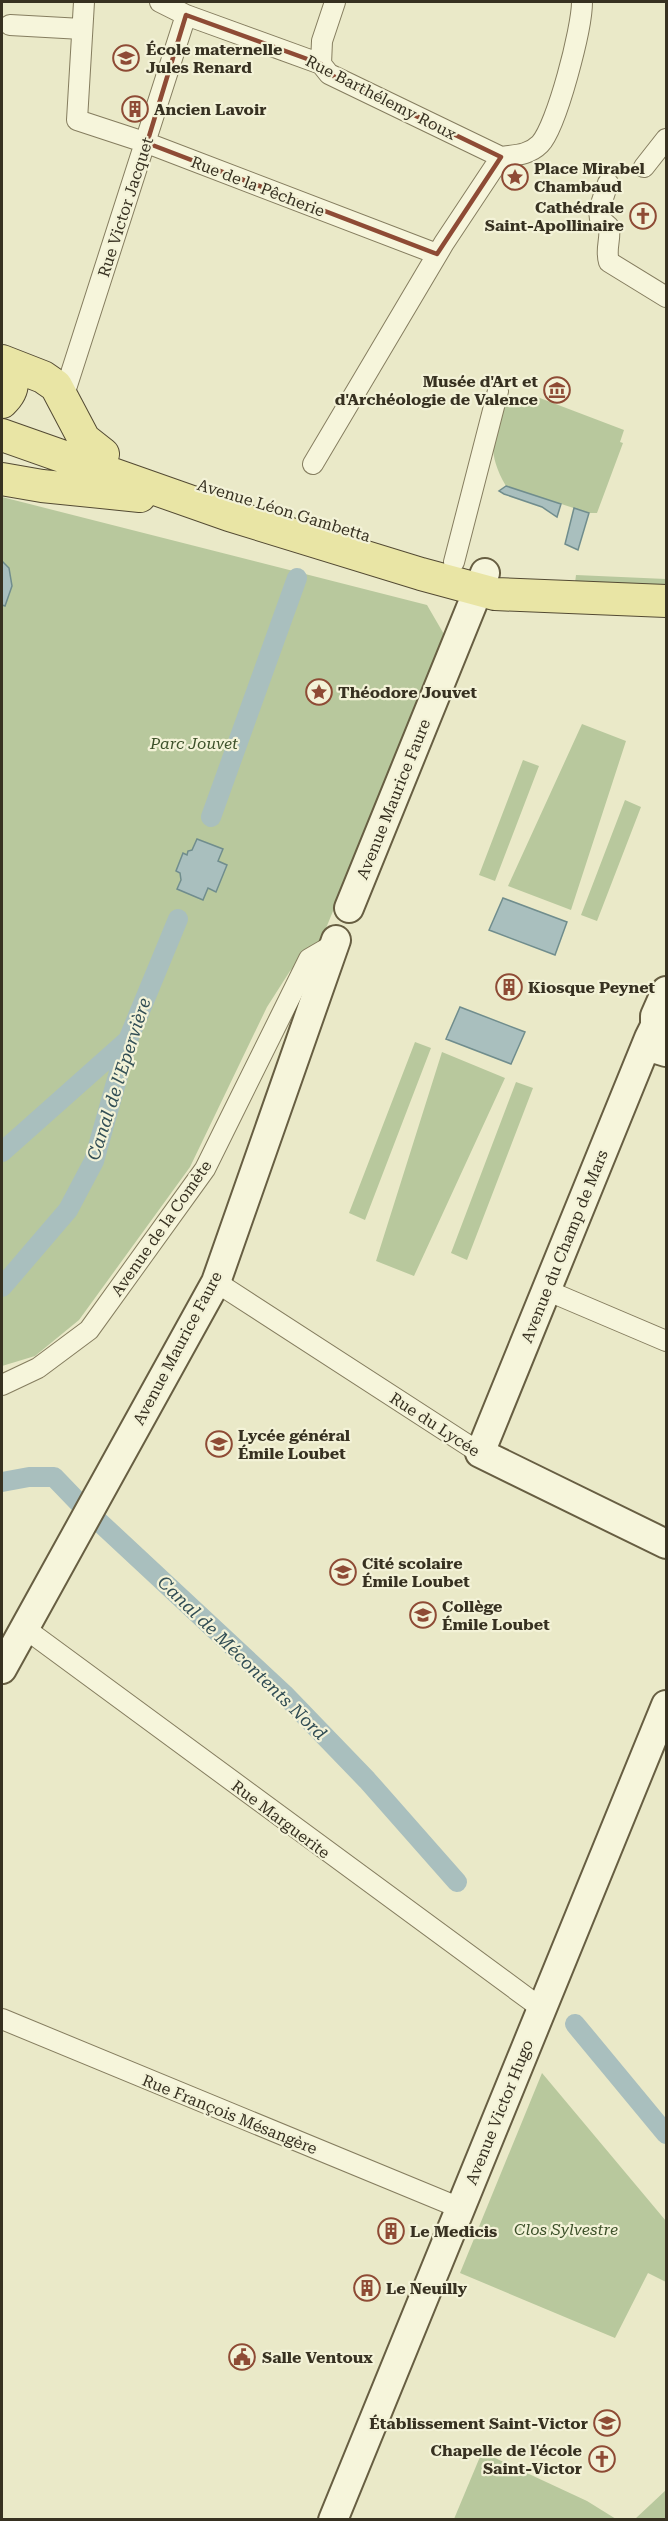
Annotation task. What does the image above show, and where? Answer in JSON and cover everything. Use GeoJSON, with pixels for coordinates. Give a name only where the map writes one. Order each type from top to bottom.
{"type":"FeatureCollection","features":[{"type":"Feature","properties":{"kind":"main road"},"geometry":{"type":"LineString","coordinates":[[2,362],[44,376],[56,386],[68,413],[84,439],[104,454]]}},
{"type":"Feature","properties":{"kind":"main road"},"geometry":{"type":"LineString","coordinates":[[2,362],[11,374],[13,385],[10,393],[2,402]]}},
{"type":"Feature","properties":{"kind":"main road","name":"Avenue Léon Gambetta"},"geometry":{"type":"LineString","coordinates":[[2,423],[454,562],[482,581]]}},
{"type":"Feature","properties":{"kind":"main road","name":"Avenue Léon Gambetta"},"geometry":{"type":"LineString","coordinates":[[2,435],[229,515],[421,574],[482,581],[566,598],[666,601]]}},
{"type":"Feature","properties":{"kind":"main road"},"geometry":{"type":"LineString","coordinates":[[2,450],[2,462]]}},
{"type":"Feature","properties":{"kind":"main road"},"geometry":{"type":"LineString","coordinates":[[2,479],[42,486],[156,498],[229,515]]}},
{"type":"Feature","properties":{"kind":"street"},"geometry":{"type":"LineString","coordinates":[[10,25],[82,29],[84,2]]}},
{"type":"Feature","properties":{"kind":"street","name":"Rue Barthélemy Roux"},"geometry":{"type":"LineString","coordinates":[[160,2],[186,15],[321,64],[329,74],[501,157]]}},
{"type":"Feature","properties":{"kind":"street"},"geometry":{"type":"LineString","coordinates":[[321,64],[322,41],[335,2]]}},
{"type":"Feature","properties":{"kind":"street"},"geometry":{"type":"LineString","coordinates":[[313,464],[437,254],[501,157],[527,154],[549,133],[576,44],[582,2]]}},
{"type":"Feature","properties":{"kind":"street","name":"Rue Victor Jacquet"},"geometry":{"type":"LineString","coordinates":[[63,398],[147,143],[186,15]]}},
{"type":"Feature","properties":{"kind":"street","name":"Rue de la Pêcherie"},"geometry":{"type":"LineString","coordinates":[[82,29],[77,120],[147,143],[437,254]]}},
{"type":"Feature","properties":{"kind":"street"},"geometry":{"type":"LineString","coordinates":[[644,159],[666,139]]}},
{"type":"Feature","properties":{"kind":"street"},"geometry":{"type":"LineString","coordinates":[[608,183],[599,210],[600,219],[609,227],[610,235],[606,252],[609,261],[666,297]]}},
{"type":"Feature","properties":{"kind":"street"},"geometry":{"type":"LineString","coordinates":[[454,562],[498,391]]}},
{"type":"Feature","properties":{"kind":"street"},"geometry":{"type":"LineString","coordinates":[[421,574],[454,594],[460,603],[464,623]]}},
{"type":"Feature","properties":{"kind":"street","name":"Avenue Maurice Faure"},"geometry":{"type":"LineString","coordinates":[[349,908],[482,581]]}},
{"type":"Feature","properties":{"kind":"street","name":"Avenue Maurice Faure"},"geometry":{"type":"LineString","coordinates":[[2,1669],[23,1627],[216,1282],[334,943]]}},
{"type":"Feature","properties":{"kind":"street","name":"Avenue de la Comète"},"geometry":{"type":"LineString","coordinates":[[2,1385],[38,1368],[88,1330],[205,1169],[309,959],[334,943]]}},
{"type":"Feature","properties":{"kind":"street","name":"Avenue du Champ de Mars"},"geometry":{"type":"LineString","coordinates":[[480,1453],[546,1290],[659,1035],[655,1017],[666,991]]}},
{"type":"Feature","properties":{"kind":"street","name":"Rue du Lycée"},"geometry":{"type":"LineString","coordinates":[[216,1282],[480,1453],[666,1544]]}},
{"type":"Feature","properties":{"kind":"street"},"geometry":{"type":"LineString","coordinates":[[546,1290],[666,1341]]}},
{"type":"Feature","properties":{"kind":"street","name":"Rue Marguerite"},"geometry":{"type":"LineString","coordinates":[[23,1627],[541,2008]]}},
{"type":"Feature","properties":{"kind":"street","name":"Avenue Victor Hugo"},"geometry":{"type":"LineString","coordinates":[[333,2520],[666,1705]]}},
{"type":"Feature","properties":{"kind":"street","name":"Rue François Mésangère"},"geometry":{"type":"LineString","coordinates":[[2,2019],[460,2208]]}},
{"type":"Feature","properties":{"kind":"highlighted area"},"geometry":{"type":"Polygon","coordinates":[[[186,15],[321,64],[329,74],[501,157],[437,254],[147,143],[186,15]]]}},
{"type":"Feature","properties":{"kind":"green space"},"geometry":{"type":"Polygon","coordinates":[[[505,395],[529,404],[532,395],[624,430],[620,442],[623,443],[597,513],[589,513],[506,486],[499,473],[493,451],[497,420],[505,395]]]}},
{"type":"Feature","properties":{"kind":"green space","name":"Parc Jouvet"},"geometry":{"type":"Polygon","coordinates":[[[2,497],[427,605],[445,636],[320,943],[290,971],[267,1007],[190,1167],[79,1320],[35,1356],[2,1366],[2,497]]]}},
{"type":"Feature","properties":{"kind":"green space"},"geometry":{"type":"Polygon","coordinates":[[[576,575],[666,579],[666,586],[575,583],[576,575]]]}},
{"type":"Feature","properties":{"kind":"green space"},"geometry":{"type":"Polygon","coordinates":[[[582,724],[626,741],[571,910],[508,886],[582,724]]]}},
{"type":"Feature","properties":{"kind":"green space"},"geometry":{"type":"Polygon","coordinates":[[[523,760],[539,766],[495,881],[479,875],[523,760]]]}},
{"type":"Feature","properties":{"kind":"green space"},"geometry":{"type":"Polygon","coordinates":[[[625,800],[641,807],[597,921],[581,915],[625,800]]]}},
{"type":"Feature","properties":{"kind":"green space"},"geometry":{"type":"Polygon","coordinates":[[[415,1042],[431,1048],[365,1220],[349,1213],[415,1042]]]}},
{"type":"Feature","properties":{"kind":"green space"},"geometry":{"type":"Polygon","coordinates":[[[442,1052],[505,1078],[414,1276],[376,1261],[442,1052]]]}},
{"type":"Feature","properties":{"kind":"green space"},"geometry":{"type":"Polygon","coordinates":[[[516,1082],[533,1088],[467,1260],[451,1253],[516,1082]]]}},
{"type":"Feature","properties":{"kind":"green space","name":"Clos Sylvestre"},"geometry":{"type":"Polygon","coordinates":[[[542,2073],[666,2221],[666,2282],[648,2273],[615,2338],[460,2273],[542,2073]]]}},
{"type":"Feature","properties":{"kind":"green space"},"geometry":{"type":"Polygon","coordinates":[[[482,2452],[587,2501],[616,2519],[454,2519],[482,2452]]]}},
{"type":"Feature","properties":{"kind":"green space"},"geometry":{"type":"Polygon","coordinates":[[[666,2490],[666,2519],[635,2519],[666,2490]]]}},
{"type":"Feature","properties":{"kind":"shaded area"},"geometry":{"type":"Polygon","coordinates":[[[506,486],[561,504],[557,517],[542,507],[499,491],[506,486]]]}},
{"type":"Feature","properties":{"kind":"shaded area"},"geometry":{"type":"Polygon","coordinates":[[[574,508],[589,513],[578,550],[565,544],[574,508]]]}},
{"type":"Feature","properties":{"kind":"shaded area"},"geometry":{"type":"Polygon","coordinates":[[[2,561],[9,568],[12,586],[5,606],[2,605],[2,561]]]}},
{"type":"Feature","properties":{"kind":"shaded area"},"geometry":{"type":"Polygon","coordinates":[[[197,839],[223,849],[218,861],[227,865],[216,892],[208,888],[203,900],[177,889],[181,880],[180,873],[176,871],[183,853],[187,855],[188,851],[192,850],[197,839]]]}},
{"type":"Feature","properties":{"kind":"shaded area"},"geometry":{"type":"Polygon","coordinates":[[[503,898],[567,922],[555,955],[489,930],[503,898]]]}},
{"type":"Feature","properties":{"kind":"shaded area"},"geometry":{"type":"Polygon","coordinates":[[[460,1007],[525,1032],[511,1064],[446,1039],[460,1007]]]}},
{"type":"Feature","properties":{"kind":"waterway","name":"Canal de l'Epervière"},"geometry":{"type":"LineString","coordinates":[[211,817],[297,578]]}},
{"type":"Feature","properties":{"kind":"waterway","name":"Canal de l'Epervière"},"geometry":{"type":"LineString","coordinates":[[2,1287],[68,1210],[94,1161],[128,1040],[178,919]]}},
{"type":"Feature","properties":{"kind":"waterway"},"geometry":{"type":"LineString","coordinates":[[2,1152],[128,1040]]}},
{"type":"Feature","properties":{"kind":"waterway","name":"Canal de Mécontents Nord"},"geometry":{"type":"LineString","coordinates":[[2,1482],[29,1477],[54,1477],[80,1504]]}},
{"type":"Feature","properties":{"kind":"waterway","name":"Canal de Mécontents Nord"},"geometry":{"type":"LineString","coordinates":[[95,1518],[284,1694],[367,1780],[457,1882]]}},
{"type":"Feature","properties":{"kind":"waterway","name":"Canal de Mécontents Nord"},"geometry":{"type":"LineString","coordinates":[[575,2024],[666,2134]]}},
{"type":"Feature","properties":{"kind":"place","name":"École maternelle Jules Renard"},"geometry":{"type":"Point","coordinates":[126,58]}},
{"type":"Feature","properties":{"kind":"place","name":"Ancien Lavoir"},"geometry":{"type":"Point","coordinates":[135,109]}},
{"type":"Feature","properties":{"kind":"place","name":"Place Mirabel Chambaud"},"geometry":{"type":"Point","coordinates":[515,177]}},
{"type":"Feature","properties":{"kind":"place","name":"Cathédrale Saint-Apollinaire"},"geometry":{"type":"Point","coordinates":[643,216]}},
{"type":"Feature","properties":{"kind":"place","name":"Musée d'Art et d'Archéologie de Valence"},"geometry":{"type":"Point","coordinates":[557,390]}},
{"type":"Feature","properties":{"kind":"place","name":"Théodore Jouvet"},"geometry":{"type":"Point","coordinates":[319,692]}},
{"type":"Feature","properties":{"kind":"place","name":"Kiosque Peynet"},"geometry":{"type":"Point","coordinates":[509,987]}},
{"type":"Feature","properties":{"kind":"place","name":"Lycée général Émile Loubet"},"geometry":{"type":"Point","coordinates":[219,1444]}},
{"type":"Feature","properties":{"kind":"place","name":"Cité scolaire Émile Loubet"},"geometry":{"type":"Point","coordinates":[343,1572]}},
{"type":"Feature","properties":{"kind":"place","name":"Collège Émile Loubet"},"geometry":{"type":"Point","coordinates":[423,1615]}},
{"type":"Feature","properties":{"kind":"place","name":"Le Medicis"},"geometry":{"type":"Point","coordinates":[391,2231]}},
{"type":"Feature","properties":{"kind":"place","name":"Le Neuilly"},"geometry":{"type":"Point","coordinates":[367,2288]}},
{"type":"Feature","properties":{"kind":"place","name":"Salle Ventoux"},"geometry":{"type":"Point","coordinates":[242,2357]}},
{"type":"Feature","properties":{"kind":"place","name":"Établissement Saint-Victor"},"geometry":{"type":"Point","coordinates":[607,2423]}},
{"type":"Feature","properties":{"kind":"place","name":"Chapelle de l'école Saint-Victor"},"geometry":{"type":"Point","coordinates":[602,2459]}}]}
